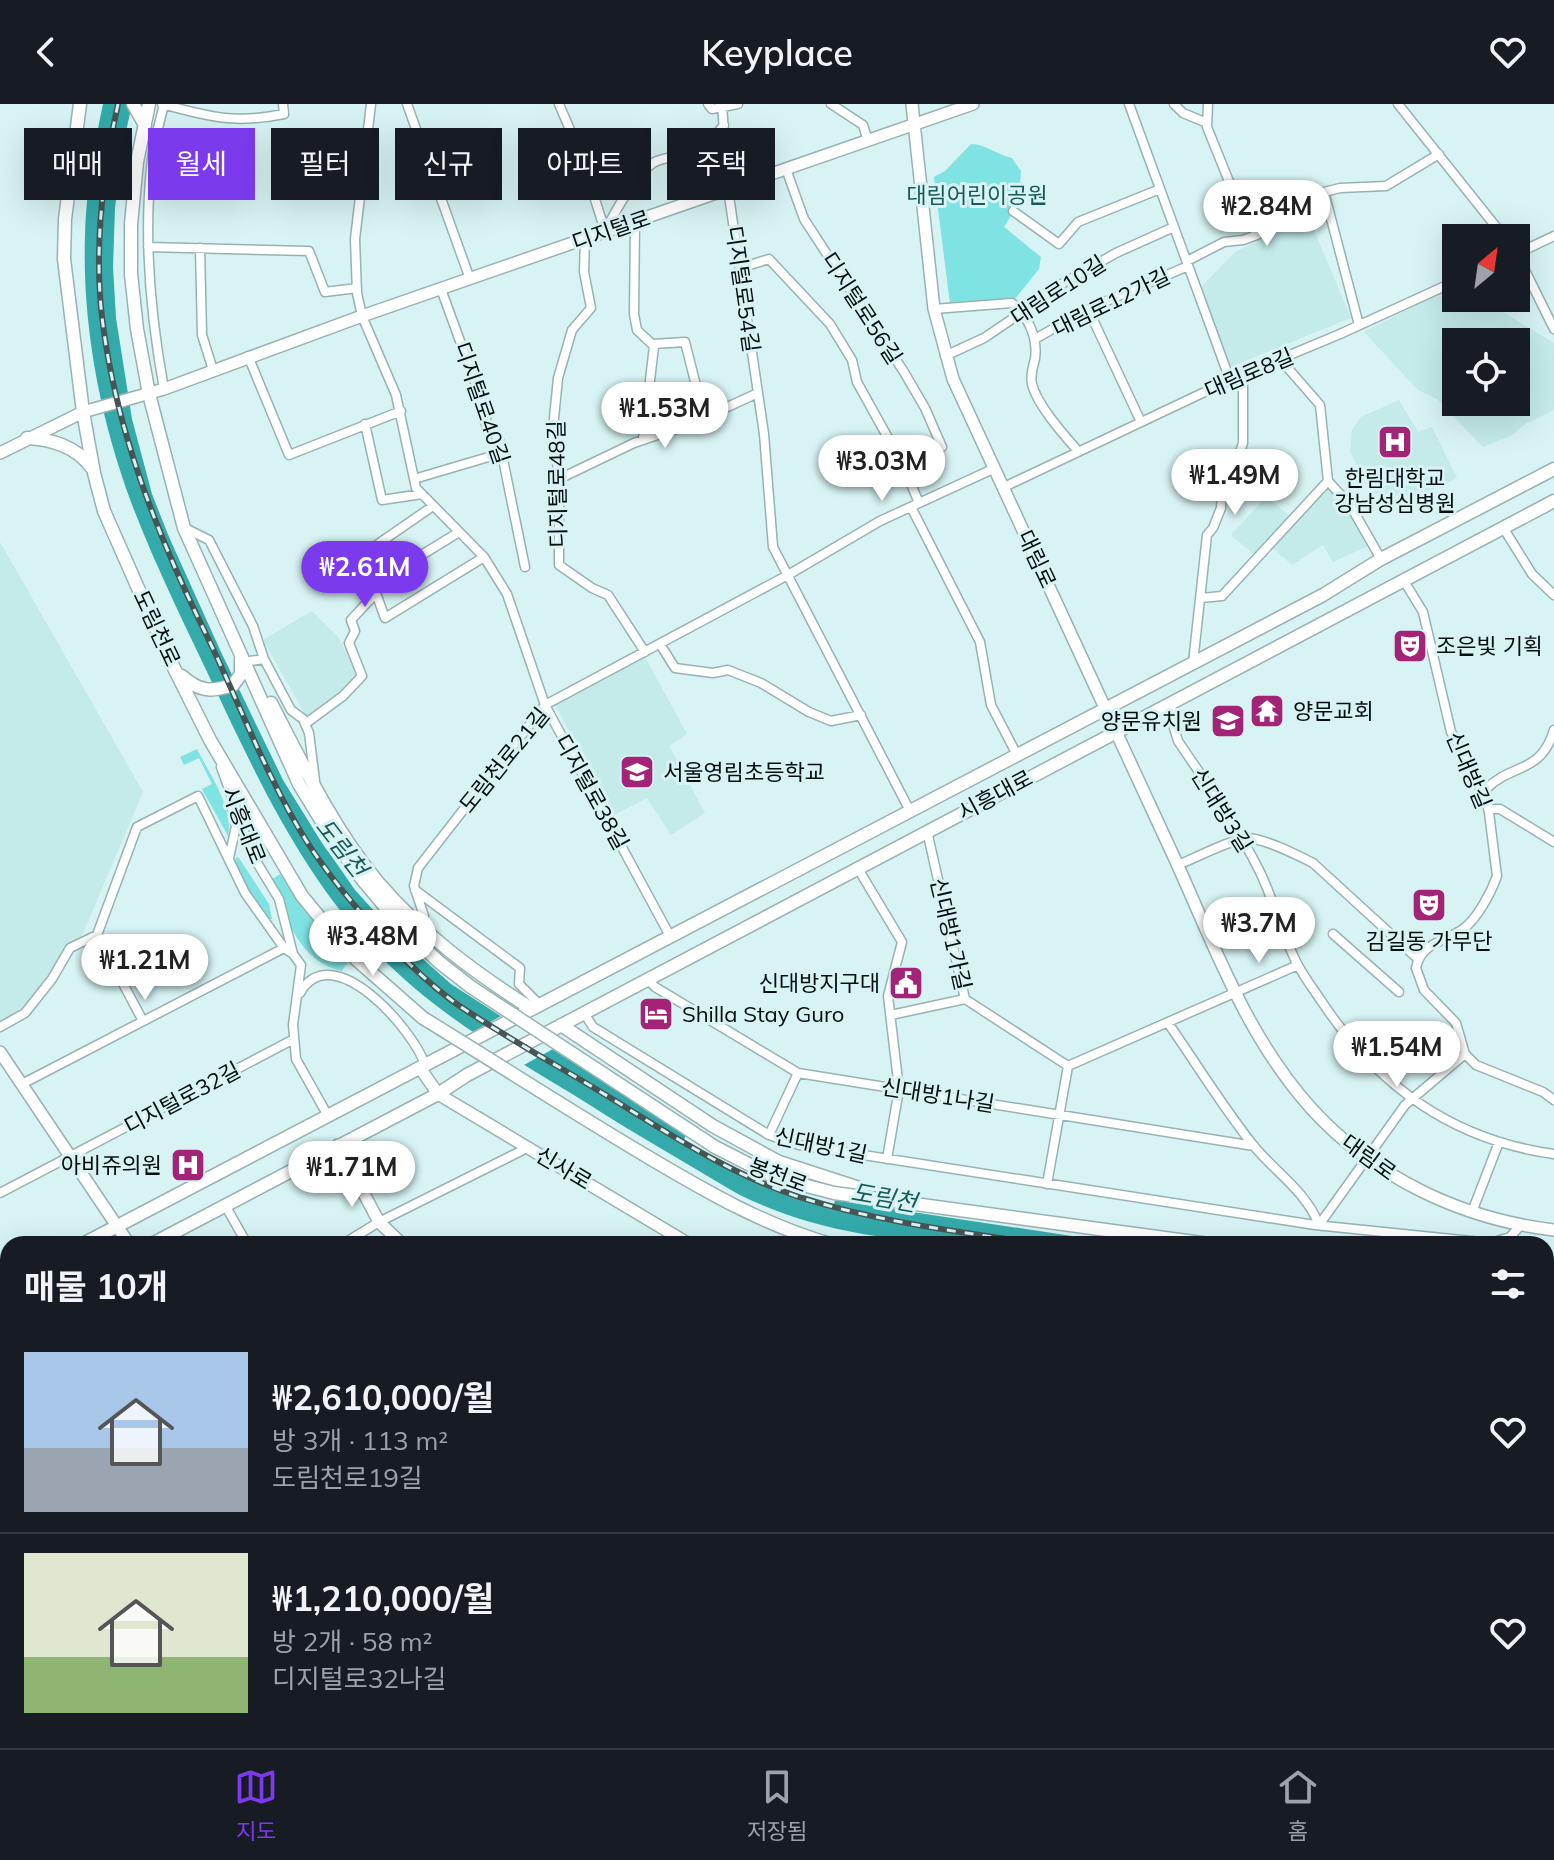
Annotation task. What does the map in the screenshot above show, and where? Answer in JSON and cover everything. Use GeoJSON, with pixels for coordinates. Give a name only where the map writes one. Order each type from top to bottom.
{"type":"FeatureCollection","features":[{"type":"Feature","properties":{"kind":"main road"},"geometry":{"type":"LineString","coordinates":[[133,104],[143,122]]}},
{"type":"Feature","properties":{"kind":"main road"},"geometry":{"type":"LineString","coordinates":[[149,104],[143,122],[135,178],[131,274],[143,395],[184,528],[246,658],[316,789],[376,880],[421,926],[476,973],[532,1012]]}},
{"type":"Feature","properties":{"kind":"main road","name":"대림로"},"geometry":{"type":"LineString","coordinates":[[912,104],[934,309],[953,379],[1234,993],[1291,1083],[1342,1138],[1368,1160],[1416,1188],[1472,1212],[1554,1230]]}},
{"type":"Feature","properties":{"kind":"main road","name":"디지털로"},"geometry":{"type":"LineString","coordinates":[[775,173],[973,104]]}},
{"type":"Feature","properties":{"kind":"main road","name":"도림천로"},"geometry":{"type":"LineString","coordinates":[[80,106],[65,219],[64,259],[88,410],[94,473],[104,511],[210,740],[302,896],[349,953],[423,1018],[476,1051]]}},
{"type":"Feature","properties":{"kind":"main road","name":"디지털로"},"geometry":{"type":"LineString","coordinates":[[88,410],[164,389],[248,356],[697,200]]}},
{"type":"Feature","properties":{"kind":"main road"},"geometry":{"type":"LineString","coordinates":[[0,453],[88,410]]}},
{"type":"Feature","properties":{"kind":"main road"},"geometry":{"type":"LineString","coordinates":[[27,438],[54,442],[74,451],[90,465],[94,473]]}},
{"type":"Feature","properties":{"kind":"main road","name":"시흥대로"},"geometry":{"type":"LineString","coordinates":[[97,1236],[532,1012],[670,936],[1323,595],[1381,559],[1554,469]]}},
{"type":"Feature","properties":{"kind":"main road","name":"시흥대로"},"geometry":{"type":"LineString","coordinates":[[167,1236],[438,1094],[857,867],[1554,501]]}},
{"type":"Feature","properties":{"kind":"main road"},"geometry":{"type":"LineString","coordinates":[[177,671],[194,687],[214,691],[233,685],[241,674],[246,658]]}},
{"type":"Feature","properties":{"kind":"main road"},"geometry":{"type":"LineString","coordinates":[[246,658],[299,784],[361,878],[402,927],[477,992],[532,1012]]}},
{"type":"Feature","properties":{"kind":"main road","name":"봉천로"},"geometry":{"type":"LineString","coordinates":[[532,1012],[715,1147],[744,1164],[803,1186],[1151,1236]]}},
{"type":"Feature","properties":{"kind":"main road"},"geometry":{"type":"LineString","coordinates":[[561,1025],[713,1126],[779,1162],[905,1202]]}},
{"type":"Feature","properties":{"kind":"main road","name":"봉천로"},"geometry":{"type":"LineString","coordinates":[[476,1051],[732,1206],[802,1236]]}},
{"type":"Feature","properties":{"kind":"main road"},"geometry":{"type":"LineString","coordinates":[[0,1052],[124,1236]]}},
{"type":"Feature","properties":{"kind":"main road"},"geometry":{"type":"LineString","coordinates":[[422,1066],[438,1094]]}},
{"type":"Feature","properties":{"kind":"main road","name":"신사로"},"geometry":{"type":"LineString","coordinates":[[438,1094],[676,1236]]}},
{"type":"Feature","properties":{"kind":"main road"},"geometry":{"type":"LineString","coordinates":[[338,1145],[379,1222],[394,1236]]}},
{"type":"Feature","properties":{"kind":"street"},"geometry":{"type":"LineString","coordinates":[[164,389],[151,312],[148,247],[152,155],[163,104],[232,120],[284,114],[283,104]]}},
{"type":"Feature","properties":{"kind":"street","name":"디지털로38길"},"geometry":{"type":"LineString","coordinates":[[371,104],[355,239],[357,288],[362,316],[401,411],[416,488],[484,557],[507,594],[545,705],[670,936]]}},
{"type":"Feature","properties":{"kind":"street"},"geometry":{"type":"LineString","coordinates":[[407,104],[470,279]]}},
{"type":"Feature","properties":{"kind":"street"},"geometry":{"type":"LineString","coordinates":[[559,104],[582,158],[605,231]]}},
{"type":"Feature","properties":{"kind":"street"},"geometry":{"type":"LineString","coordinates":[[708,104],[712,109],[738,104]]}},
{"type":"Feature","properties":{"kind":"street"},"geometry":{"type":"LineString","coordinates":[[831,104],[863,125],[868,141]]}},
{"type":"Feature","properties":{"kind":"street"},"geometry":{"type":"LineString","coordinates":[[1129,104],[1230,380]]}},
{"type":"Feature","properties":{"kind":"street"},"geometry":{"type":"LineString","coordinates":[[1174,104],[1183,113],[1207,123]]}},
{"type":"Feature","properties":{"kind":"street"},"geometry":{"type":"LineString","coordinates":[[1208,104],[1207,123],[1228,179],[1257,235]]}},
{"type":"Feature","properties":{"kind":"street"},"geometry":{"type":"LineString","coordinates":[[1398,104],[1494,224]]}},
{"type":"Feature","properties":{"kind":"street","name":"디지털로54길"},"geometry":{"type":"LineString","coordinates":[[722,106],[724,128]]}},
{"type":"Feature","properties":{"kind":"street"},"geometry":{"type":"LineString","coordinates":[[605,231],[632,184],[651,164],[695,152],[724,125]]}},
{"type":"Feature","properties":{"kind":"street"},"geometry":{"type":"LineString","coordinates":[[1359,325],[1324,192],[1340,188],[1386,186],[1439,154]]}},
{"type":"Feature","properties":{"kind":"street","name":"디지털로56길"},"geometry":{"type":"LineString","coordinates":[[786,169],[804,219],[904,372],[925,408],[942,447]]}},
{"type":"Feature","properties":{"kind":"street"},"geometry":{"type":"LineString","coordinates":[[1013,211],[1059,244],[1078,222],[1160,189]]}},
{"type":"Feature","properties":{"kind":"street","name":"대림로12가길"},"geometry":{"type":"LineString","coordinates":[[1035,339],[1088,309],[1187,263],[1224,242],[1257,235],[1324,192]]}},
{"type":"Feature","properties":{"kind":"street","name":"디지털로54길"},"geometry":{"type":"LineString","coordinates":[[730,200],[764,434],[773,547],[910,811]]}},
{"type":"Feature","properties":{"kind":"street"},"geometry":{"type":"LineString","coordinates":[[635,222],[637,330],[653,344],[685,342],[704,417]]}},
{"type":"Feature","properties":{"kind":"street","name":"대림로10길"},"geometry":{"type":"LineString","coordinates":[[945,356],[984,338],[1039,297],[1116,253],[1174,227]]}},
{"type":"Feature","properties":{"kind":"street"},"geometry":{"type":"LineString","coordinates":[[1530,247],[1554,236]]}},
{"type":"Feature","properties":{"kind":"street","name":"디지털로48길"},"geometry":{"type":"LineString","coordinates":[[585,239],[584,272],[591,308],[572,330],[558,378],[553,428],[559,479],[559,565],[608,595],[645,652]]}},
{"type":"Feature","properties":{"kind":"street"},"geometry":{"type":"LineString","coordinates":[[148,247],[309,251],[325,292],[357,288]]}},
{"type":"Feature","properties":{"kind":"street"},"geometry":{"type":"LineString","coordinates":[[200,248],[202,335],[213,370]]}},
{"type":"Feature","properties":{"kind":"street"},"geometry":{"type":"LineString","coordinates":[[740,268],[769,259],[830,324],[852,360],[857,382],[903,465],[915,505],[980,642],[991,705],[1017,755]]}},
{"type":"Feature","properties":{"kind":"street"},"geometry":{"type":"LineString","coordinates":[[1530,281],[1554,329]]}},
{"type":"Feature","properties":{"kind":"street","name":"대림로8길"},"geometry":{"type":"LineString","coordinates":[[1004,487],[1243,374],[1442,287]]}},
{"type":"Feature","properties":{"kind":"street","name":"디지털로40길"},"geometry":{"type":"LineString","coordinates":[[441,289],[487,415],[485,422],[499,440],[525,567]]}},
{"type":"Feature","properties":{"kind":"street"},"geometry":{"type":"LineString","coordinates":[[934,309],[1012,303],[1031,326],[1035,339],[1032,384],[1055,424],[1078,451]]}},
{"type":"Feature","properties":{"kind":"street"},"geometry":{"type":"LineString","coordinates":[[1088,309],[1141,422]]}},
{"type":"Feature","properties":{"kind":"street"},"geometry":{"type":"LineString","coordinates":[[643,440],[653,344]]}},
{"type":"Feature","properties":{"kind":"street"},"geometry":{"type":"LineString","coordinates":[[248,356],[289,455],[401,411]]}},
{"type":"Feature","properties":{"kind":"street"},"geometry":{"type":"LineString","coordinates":[[1280,359],[1320,405],[1328,481],[1350,505],[1381,559]]}},
{"type":"Feature","properties":{"kind":"street"},"geometry":{"type":"LineString","coordinates":[[1193,663],[1207,535],[1221,508],[1222,492],[1243,443],[1243,374]]}},
{"type":"Feature","properties":{"kind":"street"},"geometry":{"type":"LineString","coordinates":[[559,479],[643,440],[758,393]]}},
{"type":"Feature","properties":{"kind":"street"},"geometry":{"type":"LineString","coordinates":[[365,424],[382,500],[422,494]]}},
{"type":"Feature","properties":{"kind":"street"},"geometry":{"type":"LineString","coordinates":[[414,479],[502,453]]}},
{"type":"Feature","properties":{"kind":"street","name":"도림천로21길"},"geometry":{"type":"LineString","coordinates":[[415,889],[418,868],[545,705],[788,575],[880,521],[995,468]]}},
{"type":"Feature","properties":{"kind":"street"},"geometry":{"type":"LineString","coordinates":[[1201,598],[1222,596],[1328,481]]}},
{"type":"Feature","properties":{"kind":"street"},"geometry":{"type":"LineString","coordinates":[[433,506],[362,555],[385,618],[484,557]]}},
{"type":"Feature","properties":{"kind":"street"},"geometry":{"type":"LineString","coordinates":[[184,528],[209,540],[253,626],[264,659],[291,710],[305,724],[309,733],[316,789]]}},
{"type":"Feature","properties":{"kind":"street"},"geometry":{"type":"LineString","coordinates":[[1504,529],[1532,574],[1554,595]]}},
{"type":"Feature","properties":{"kind":"street"},"geometry":{"type":"LineString","coordinates":[[305,724],[343,696],[362,676],[349,643],[355,631],[351,620],[374,589],[459,532]]}},
{"type":"Feature","properties":{"kind":"street","name":"신대방길"},"geometry":{"type":"LineString","coordinates":[[1404,581],[1423,612],[1451,732],[1475,773],[1488,809],[1497,876],[1494,886],[1464,928],[1434,941],[1418,959]]}},
{"type":"Feature","properties":{"kind":"street"},"geometry":{"type":"LineString","coordinates":[[660,644],[675,668],[713,673],[728,670],[761,683],[809,712],[831,721],[861,715]]}},
{"type":"Feature","properties":{"kind":"street"},"geometry":{"type":"LineString","coordinates":[[246,658],[264,659]]}},
{"type":"Feature","properties":{"kind":"street","name":"신대방3길"},"geometry":{"type":"LineString","coordinates":[[1171,703],[1178,741],[1243,839],[1277,910],[1298,965],[1355,1047],[1377,1072],[1410,1099],[1448,1121],[1499,1142],[1554,1154]]}},
{"type":"Feature","properties":{"kind":"street"},"geometry":{"type":"LineString","coordinates":[[1554,730],[1550,743],[1536,760],[1486,789],[1488,809],[1500,809],[1554,842]]}},
{"type":"Feature","properties":{"kind":"street","name":"시흥대로"},"geometry":{"type":"LineString","coordinates":[[210,740],[253,856],[279,899],[293,954],[301,965],[298,998]]}},
{"type":"Feature","properties":{"kind":"street"},"geometry":{"type":"LineString","coordinates":[[227,785],[236,826],[229,860]]}},
{"type":"Feature","properties":{"kind":"street"},"geometry":{"type":"LineString","coordinates":[[0,1027],[25,1013],[52,979],[70,948],[97,935],[137,827],[198,796],[245,893],[284,948],[293,954]]}},
{"type":"Feature","properties":{"kind":"street","name":"신대방1가길"},"geometry":{"type":"LineString","coordinates":[[927,831],[965,999],[1068,1066]]}},
{"type":"Feature","properties":{"kind":"street"},"geometry":{"type":"LineString","coordinates":[[1178,865],[1243,839],[1257,840],[1313,863],[1418,959],[1416,968],[1424,990],[1456,1023],[1465,1054],[1485,1070],[1543,1092],[1554,1100]]}},
{"type":"Feature","properties":{"kind":"street"},"geometry":{"type":"LineString","coordinates":[[857,867],[902,942],[888,996],[899,1089],[887,1159]]}},
{"type":"Feature","properties":{"kind":"street"},"geometry":{"type":"LineString","coordinates":[[415,889],[424,916],[421,926]]}},
{"type":"Feature","properties":{"kind":"street"},"geometry":{"type":"LineString","coordinates":[[415,889],[520,968],[519,984],[532,1012]]}},
{"type":"Feature","properties":{"kind":"street"},"geometry":{"type":"LineString","coordinates":[[1333,934],[1399,992]]}},
{"type":"Feature","properties":{"kind":"street"},"geometry":{"type":"LineString","coordinates":[[97,935],[143,1021]]}},
{"type":"Feature","properties":{"kind":"street"},"geometry":{"type":"LineString","coordinates":[[22,1084],[284,948]]}},
{"type":"Feature","properties":{"kind":"street"},"geometry":{"type":"LineString","coordinates":[[1047,1184],[1068,1066],[1298,965]]}},
{"type":"Feature","properties":{"kind":"street"},"geometry":{"type":"LineString","coordinates":[[328,1116],[296,1059],[293,1015],[298,998],[310,980],[319,976],[342,976],[379,1004],[421,1051],[422,1066]]}},
{"type":"Feature","properties":{"kind":"street","name":"신대방1나길"},"geometry":{"type":"LineString","coordinates":[[647,979],[798,1073],[1254,1146]]}},
{"type":"Feature","properties":{"kind":"street"},"geometry":{"type":"LineString","coordinates":[[891,1015],[965,999]]}},
{"type":"Feature","properties":{"kind":"street","name":"신대방1길"},"geometry":{"type":"LineString","coordinates":[[584,1013],[593,1027],[769,1135],[799,1145],[1319,1225],[1424,1236]]}},
{"type":"Feature","properties":{"kind":"street"},"geometry":{"type":"LineString","coordinates":[[1168,1023],[1254,1146],[1281,1171],[1313,1210],[1319,1225]]}},
{"type":"Feature","properties":{"kind":"street","name":"디지털로32길"},"geometry":{"type":"LineString","coordinates":[[0,1193],[294,1039]]}},
{"type":"Feature","properties":{"kind":"street"},"geometry":{"type":"LineString","coordinates":[[1319,1225],[1410,1099],[1465,1054]]}},
{"type":"Feature","properties":{"kind":"street"},"geometry":{"type":"LineString","coordinates":[[769,1135],[798,1073]]}},
{"type":"Feature","properties":{"kind":"street"},"geometry":{"type":"LineString","coordinates":[[1472,1212],[1499,1142]]}},
{"type":"Feature","properties":{"kind":"street"},"geometry":{"type":"LineString","coordinates":[[356,1236],[529,1147]]}},
{"type":"Feature","properties":{"kind":"street"},"geometry":{"type":"LineString","coordinates":[[225,1205],[242,1236]]}},
{"type":"Feature","properties":{"kind":"street","name":"신대방1길"},"geometry":{"type":"LineString","coordinates":[[1511,1236],[1521,1225]]}},
{"type":"Feature","properties":{"kind":"shaded area","name":"도림천"},"geometry":{"type":"Polygon","coordinates":[[[103,104],[132,104],[127,128],[98,128],[103,104]]]}},
{"type":"Feature","properties":{"kind":"shaded area","name":"도림천"},"geometry":{"type":"Polygon","coordinates":[[[88,200],[116,200],[113,267],[116,318],[132,419],[152,494],[169,537],[283,780],[355,890],[396,935],[451,984],[712,1152],[833,1200],[1072,1236],[875,1236],[834,1228],[767,1207],[690,1168],[482,1038],[428,999],[379,955],[329,896],[269,798],[162,575],[131,502],[110,438],[95,371],[85,269],[88,200]]]}},
{"type":"Feature","properties":{"kind":"shaded area"},"geometry":{"type":"Polygon","coordinates":[[[1308,216],[1351,318],[1230,367],[1201,287],[1235,252],[1308,216]]]}},
{"type":"Feature","properties":{"kind":"shaded area"},"geometry":{"type":"Polygon","coordinates":[[[1442,291],[1442,312],[1503,312],[1529,328],[1442,328],[1442,404],[1418,390],[1364,332],[1442,291]]]}},
{"type":"Feature","properties":{"kind":"shaded area"},"geometry":{"type":"Polygon","coordinates":[[[1530,328],[1554,343],[1554,410],[1525,424],[1512,435],[1483,447],[1453,416],[1530,416],[1530,328]]]}},
{"type":"Feature","properties":{"kind":"shaded area","name":"한림대학교 강남성심병원"},"geometry":{"type":"Polygon","coordinates":[[[1399,400],[1418,432],[1432,427],[1457,478],[1417,497],[1370,493],[1350,451],[1352,430],[1361,417],[1399,400]]]}},
{"type":"Feature","properties":{"kind":"shaded area"},"geometry":{"type":"Polygon","coordinates":[[[1326,487],[1346,507],[1370,545],[1333,562],[1323,545],[1292,565],[1268,544],[1256,556],[1231,535],[1266,497],[1295,520],[1326,487]]]}},
{"type":"Feature","properties":{"kind":"shaded area"},"geometry":{"type":"Polygon","coordinates":[[[0,542],[143,792],[84,931],[54,982],[23,1020],[0,1033],[0,542]]]}},
{"type":"Feature","properties":{"kind":"shaded area"},"geometry":{"type":"Polygon","coordinates":[[[312,611],[339,638],[357,674],[339,693],[306,716],[263,640],[312,611]]]}},
{"type":"Feature","properties":{"kind":"shaded area","name":"서울영림초등학교"},"geometry":{"type":"Polygon","coordinates":[[[645,657],[687,734],[669,746],[705,813],[671,835],[647,798],[614,815],[555,705],[645,657]]]}},
{"type":"Feature","properties":{"kind":"green space","name":"대림어린이공원"},"geometry":{"type":"Polygon","coordinates":[[[971,144],[1012,158],[1021,171],[1019,202],[1004,227],[1041,257],[1039,269],[1015,299],[950,304],[934,177],[945,171],[971,144]]]}},
{"type":"Feature","properties":{"kind":"green space"},"geometry":{"type":"Polygon","coordinates":[[[197,749],[224,802],[228,836],[202,789],[212,784],[199,758],[184,765],[180,757],[197,749]]]}},
{"type":"Feature","properties":{"kind":"green space"},"geometry":{"type":"Polygon","coordinates":[[[236,857],[269,904],[272,919],[267,919],[248,890],[236,857]]]}},
{"type":"Feature","properties":{"kind":"green space"},"geometry":{"type":"Polygon","coordinates":[[[280,874],[330,941],[349,961],[342,971],[315,958],[296,936],[268,882],[280,874]]]}},
{"type":"Feature","properties":{"kind":"pier"},"geometry":{"type":"Polygon","coordinates":[[[293,788],[359,887],[399,932],[714,1148],[834,1196],[1094,1236],[835,1200],[834,1204],[770,1185],[683,1142],[686,1135],[553,1049],[522,1066],[763,1209],[801,1223],[763,1210],[728,1194],[455,1026],[427,1004],[469,1034],[501,1016],[451,983],[390,927],[324,846],[289,789],[293,788]]]}},
{"type":"Feature","properties":{"kind":"railway"},"geometry":{"type":"LineString","coordinates":[[118,104],[104,183],[99,264],[108,358],[127,439],[154,517],[186,593],[266,766],[309,845],[340,887],[399,954],[461,1007],[725,1165],[774,1188],[829,1206],[990,1236]]}},
{"type":"Feature","properties":{"kind":"place","name":"한림대학교 강남성심병원"},"geometry":{"type":"Point","coordinates":[1395,442]}},
{"type":"Feature","properties":{"kind":"place","name":"조은빛 기획"},"geometry":{"type":"Point","coordinates":[1410,646]}},
{"type":"Feature","properties":{"kind":"place","name":"양문교회"},"geometry":{"type":"Point","coordinates":[1267,711]}},
{"type":"Feature","properties":{"kind":"place","name":"양문유치원"},"geometry":{"type":"Point","coordinates":[1228,721]}},
{"type":"Feature","properties":{"kind":"place","name":"서울영림초등학교"},"geometry":{"type":"Point","coordinates":[637,772]}},
{"type":"Feature","properties":{"kind":"place","name":"김길동 가무단"},"geometry":{"type":"Point","coordinates":[1429,905]}},
{"type":"Feature","properties":{"kind":"place","name":"신대방지구대"},"geometry":{"type":"Point","coordinates":[906,983]}},
{"type":"Feature","properties":{"kind":"place","name":"Shilla Stay Guro"},"geometry":{"type":"Point","coordinates":[656,1014]}},
{"type":"Feature","properties":{"kind":"place","name":"아비쥬의원"},"geometry":{"type":"Point","coordinates":[188,1165]}}]}
